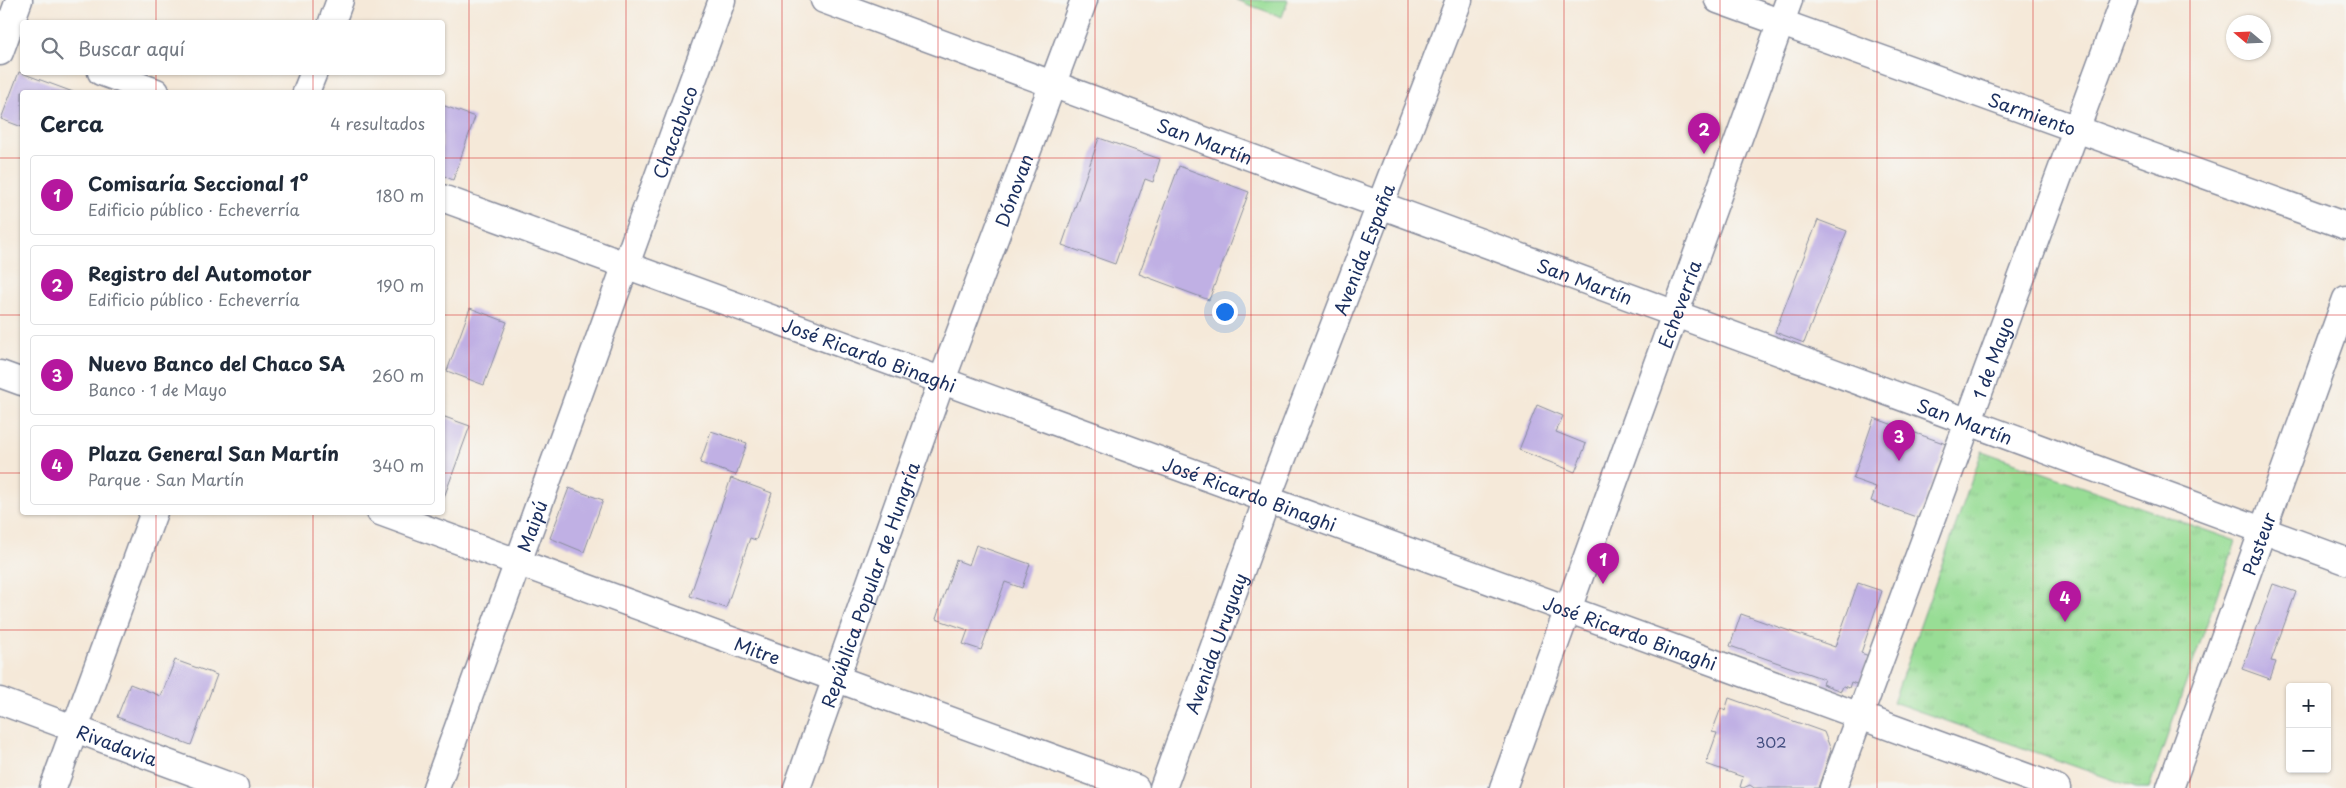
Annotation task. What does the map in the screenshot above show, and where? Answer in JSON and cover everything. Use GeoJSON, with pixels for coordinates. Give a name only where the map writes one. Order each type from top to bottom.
{"type":"FeatureCollection","features":[{"type":"Feature","properties":{"kind":"street"},"geometry":{"type":"LineString","coordinates":[[7,42],[19,0]]}},
{"type":"Feature","properties":{"kind":"street"},"geometry":{"type":"LineString","coordinates":[[333,20],[340,0]]}},
{"type":"Feature","properties":{"kind":"street","name":"Chacabuco"},"geometry":{"type":"LineString","coordinates":[[626,265],[722,0]]}},
{"type":"Feature","properties":{"kind":"street","name":"San Martín"},"geometry":{"type":"LineString","coordinates":[[824,0],[2346,560]]}},
{"type":"Feature","properties":{"kind":"street","name":"Dónovan"},"geometry":{"type":"LineString","coordinates":[[942,380],[1084,0]]}},
{"type":"Feature","properties":{"kind":"street","name":"Avenida España"},"geometry":{"type":"LineString","coordinates":[[1267,499],[1459,0]]}},
{"type":"Feature","properties":{"kind":"street","name":"Sarmiento"},"geometry":{"type":"LineString","coordinates":[[1718,0],[1785,12],[2076,128],[2346,226]]}},
{"type":"Feature","properties":{"kind":"street","name":"1 de Mayo"},"geometry":{"type":"LineString","coordinates":[[1833,788],[2124,0]]}},
{"type":"Feature","properties":{"kind":"street","name":"Echeverría"},"geometry":{"type":"LineString","coordinates":[[1503,788],[1785,12]]}},
{"type":"Feature","properties":{"kind":"street"},"geometry":{"type":"LineString","coordinates":[[109,75],[150,90]]}},
{"type":"Feature","properties":{"kind":"street"},"geometry":{"type":"LineString","coordinates":[[307,90],[313,75]]}},
{"type":"Feature","properties":{"kind":"street","name":"José Ricardo Binaghi"},"geometry":{"type":"LineString","coordinates":[[445,199],[2057,788]]}},
{"type":"Feature","properties":{"kind":"street","name":"Maipú"},"geometry":{"type":"LineString","coordinates":[[436,788],[626,265]]}},
{"type":"Feature","properties":{"kind":"street","name":"Pasteur"},"geometry":{"type":"LineString","coordinates":[[2170,788],[2346,299]]}},
{"type":"Feature","properties":{"kind":"street"},"geometry":{"type":"LineString","coordinates":[[0,374],[20,381]]}},
{"type":"Feature","properties":{"kind":"street","name":"República Popular de Hungría"},"geometry":{"type":"LineString","coordinates":[[797,788],[942,380]]}},
{"type":"Feature","properties":{"kind":"street","name":"Avenida Uruguay"},"geometry":{"type":"LineString","coordinates":[[1163,788],[1267,499]]}},
{"type":"Feature","properties":{"kind":"street"},"geometry":{"type":"LineString","coordinates":[[53,788],[153,515]]}},
{"type":"Feature","properties":{"kind":"street","name":"Mitre"},"geometry":{"type":"LineString","coordinates":[[388,515],[1136,788]]}},
{"type":"Feature","properties":{"kind":"street","name":"Rivadavia"},"geometry":{"type":"LineString","coordinates":[[0,701],[235,788]]}},
{"type":"Feature","properties":{"kind":"green space"},"geometry":{"type":"Polygon","coordinates":[[[1236,0],[1288,0],[1282,17],[1236,0]]]}},
{"type":"Feature","properties":{"kind":"green space"},"geometry":{"type":"Polygon","coordinates":[[[1982,451],[2236,541],[2149,788],[2136,788],[1893,702],[1982,451]]]}},
{"type":"Feature","properties":{"kind":"building"},"geometry":{"type":"Polygon","coordinates":[[[19,72],[20,75],[27,75],[68,90],[20,90],[20,126],[1,119],[19,72]]]}},
{"type":"Feature","properties":{"kind":"building"},"geometry":{"type":"Polygon","coordinates":[[[445,106],[475,117],[453,180],[445,176],[445,106]]]}},
{"type":"Feature","properties":{"kind":"building"},"geometry":{"type":"Polygon","coordinates":[[[1099,138],[1160,159],[1153,182],[1145,179],[1115,264],[1062,245],[1099,138]]]}},
{"type":"Feature","properties":{"kind":"building"},"geometry":{"type":"Polygon","coordinates":[[[1179,166],[1249,192],[1209,300],[1139,274],[1179,166]]]}},
{"type":"Feature","properties":{"kind":"building"},"geometry":{"type":"Polygon","coordinates":[[[1818,220],[1847,231],[1804,343],[1775,332],[1818,220]]]}},
{"type":"Feature","properties":{"kind":"building"},"geometry":{"type":"Polygon","coordinates":[[[470,308],[507,322],[484,385],[447,371],[470,308]]]}},
{"type":"Feature","properties":{"kind":"building"},"geometry":{"type":"Polygon","coordinates":[[[1537,405],[1563,416],[1556,432],[1586,444],[1575,472],[1519,450],[1537,405]]]}},
{"type":"Feature","properties":{"kind":"building"},"geometry":{"type":"Polygon","coordinates":[[[445,417],[470,426],[445,495],[445,417]]]}},
{"type":"Feature","properties":{"kind":"building"},"geometry":{"type":"Polygon","coordinates":[[[1874,418],[1946,444],[1919,518],[1871,501],[1876,487],[1853,479],[1874,418]]]}},
{"type":"Feature","properties":{"kind":"building"},"geometry":{"type":"Polygon","coordinates":[[[711,431],[747,443],[736,475],[700,463],[711,431]]]}},
{"type":"Feature","properties":{"kind":"building"},"geometry":{"type":"Polygon","coordinates":[[[731,478],[772,493],[756,540],[750,538],[726,608],[690,596],[731,478]]]}},
{"type":"Feature","properties":{"kind":"building"},"geometry":{"type":"Polygon","coordinates":[[[569,488],[603,500],[584,552],[550,538],[569,488]]]}},
{"type":"Feature","properties":{"kind":"building"},"geometry":{"type":"Polygon","coordinates":[[[976,545],[1030,564],[1022,588],[1005,582],[981,650],[963,644],[968,630],[936,619],[956,560],[969,565],[976,545]]]}},
{"type":"Feature","properties":{"kind":"building"},"geometry":{"type":"Polygon","coordinates":[[[1858,583],[1882,591],[1861,653],[1869,656],[1859,685],[1851,682],[1849,688],[1843,686],[1841,691],[1822,684],[1824,679],[1730,646],[1741,614],[1835,647],[1858,583]]]}},
{"type":"Feature","properties":{"kind":"building"},"geometry":{"type":"Polygon","coordinates":[[[2273,584],[2296,592],[2271,661],[2276,662],[2270,679],[2242,669],[2273,584]]]}},
{"type":"Feature","properties":{"kind":"building"},"geometry":{"type":"Polygon","coordinates":[[[175,660],[217,675],[191,745],[117,717],[130,684],[161,696],[175,660]]]}},
{"type":"Feature","properties":{"kind":"building"},"geometry":{"type":"Polygon","coordinates":[[[1729,698],[1824,732],[1831,750],[1818,788],[1754,788],[1750,785],[1743,788],[1740,787],[1743,777],[1706,764],[1717,733],[1712,732],[1721,708],[1725,711],[1729,698]]]}},
{"type":"Feature","properties":{"kind":"place","name":"Registro del Automotor"},"geometry":{"type":"Point","coordinates":[1704,154]}},
{"type":"Feature","properties":{"kind":"place","name":"Nuevo Banco del Chaco SA"},"geometry":{"type":"Point","coordinates":[1899,461]}},
{"type":"Feature","properties":{"kind":"place","name":"Comisaría Seccional 1º"},"geometry":{"type":"Point","coordinates":[1603,584]}},
{"type":"Feature","properties":{"kind":"place","name":"Plaza General San Martín"},"geometry":{"type":"Point","coordinates":[2065,622]}}]}
